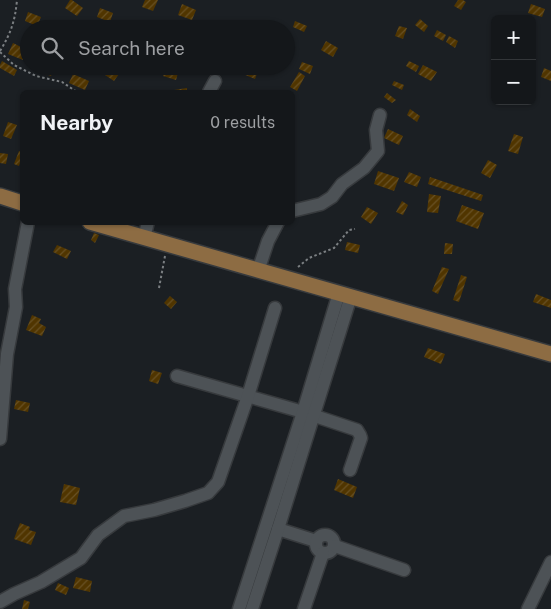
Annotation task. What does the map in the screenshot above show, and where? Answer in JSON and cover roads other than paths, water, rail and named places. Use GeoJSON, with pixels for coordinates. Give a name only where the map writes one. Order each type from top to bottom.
{"type":"FeatureCollection","features":[{"type":"Feature","properties":{"kind":"main road"},"geometry":{"type":"LineString","coordinates":[[0,196],[20,202]]}},
{"type":"Feature","properties":{"kind":"main road"},"geometry":{"type":"LineString","coordinates":[[100,225],[551,354]]}},
{"type":"Feature","properties":{"kind":"street"},"geometry":{"type":"LineString","coordinates":[[295,210],[323,203],[342,184],[364,168],[378,151],[376,132],[380,115]]}},
{"type":"Feature","properties":{"kind":"street"},"geometry":{"type":"LineString","coordinates":[[0,439],[7,354],[16,306],[15,289],[27,225]]}},
{"type":"Feature","properties":{"kind":"street"},"geometry":{"type":"LineString","coordinates":[[144,238],[147,225]]}},
{"type":"Feature","properties":{"kind":"street"},"geometry":{"type":"LineString","coordinates":[[258,271],[268,241],[276,225]]}},
{"type":"Feature","properties":{"kind":"street"},"geometry":{"type":"LineString","coordinates":[[244,608],[308,414],[345,294]]}},
{"type":"Feature","properties":{"kind":"street"},"geometry":{"type":"LineString","coordinates":[[0,602],[41,582],[81,558],[98,535],[124,516],[154,510],[208,493],[218,482],[248,396],[275,308]]}},
{"type":"Feature","properties":{"kind":"street"},"geometry":{"type":"LineString","coordinates":[[177,376],[357,430],[361,438],[350,470]]}},
{"type":"Feature","properties":{"kind":"street"},"geometry":{"type":"LineString","coordinates":[[244,608],[278,529],[308,414]]}},
{"type":"Feature","properties":{"kind":"street"},"geometry":{"type":"LineString","coordinates":[[278,529],[316,541]]}},
{"type":"Feature","properties":{"kind":"street"},"geometry":{"type":"LineString","coordinates":[[322,534],[328,534],[335,546],[329,552],[323,553],[318,550],[315,544],[317,538],[322,534]]}},
{"type":"Feature","properties":{"kind":"street"},"geometry":{"type":"LineString","coordinates":[[335,546],[404,570]]}},
{"type":"Feature","properties":{"kind":"street"},"geometry":{"type":"LineString","coordinates":[[304,609],[323,553]]}},
{"type":"Feature","properties":{"kind":"street"},"geometry":{"type":"LineString","coordinates":[[528,609],[551,562]]}}]}
